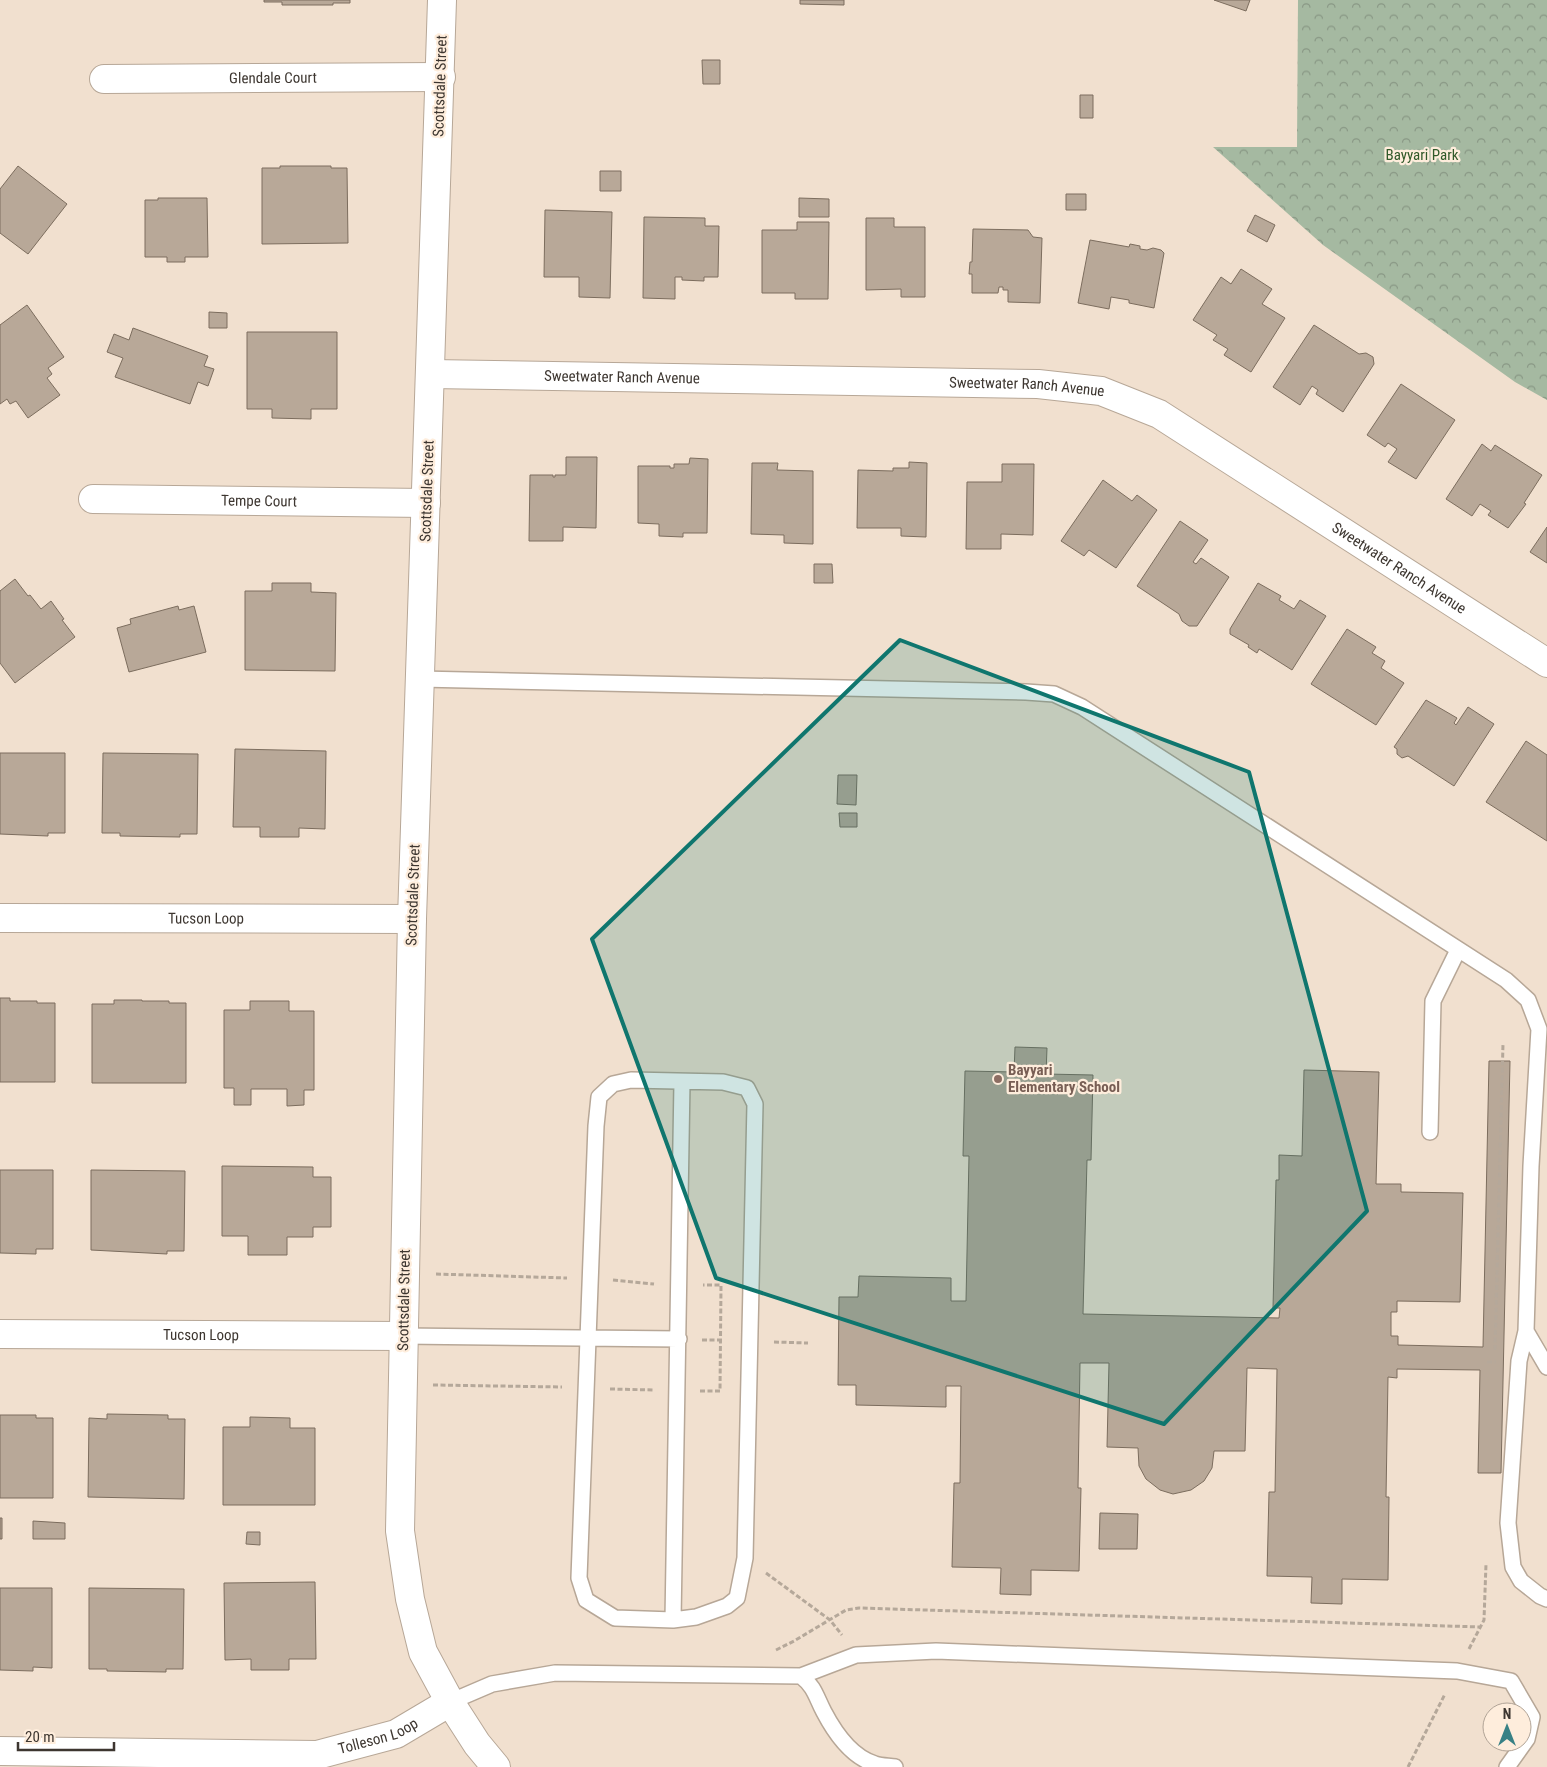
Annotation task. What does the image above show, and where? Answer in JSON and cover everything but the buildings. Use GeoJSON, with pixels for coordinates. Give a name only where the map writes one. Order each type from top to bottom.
{"type":"FeatureCollection","features":[{"type":"Feature","properties":{"kind":"street","name":"Scottsdale Street"},"geometry":{"type":"LineString","coordinates":[[442,0],[441,77],[412,919],[400,1531],[410,1599],[423,1652],[450,1702],[477,1744],[496,1767]]}},
{"type":"Feature","properties":{"kind":"street","name":"Glendale Court"},"geometry":{"type":"LineString","coordinates":[[104,80],[441,77]]}},
{"type":"Feature","properties":{"kind":"street","name":"Sweetwater Ranch Avenue"},"geometry":{"type":"LineString","coordinates":[[431,374],[1038,384],[1101,391],[1159,414],[1547,663]]}},
{"type":"Feature","properties":{"kind":"street","name":"Tempe Court"},"geometry":{"type":"LineString","coordinates":[[93,498],[426,503]]}},
{"type":"Feature","properties":{"kind":"street","name":"Tucson Loop"},"geometry":{"type":"LineString","coordinates":[[0,918],[412,919]]}},
{"type":"Feature","properties":{"kind":"street","name":"Tucson Loop"},"geometry":{"type":"LineString","coordinates":[[0,1334],[404,1336]]}},
{"type":"Feature","properties":{"kind":"street","name":"Tolleson Loop"},"geometry":{"type":"LineString","coordinates":[[0,1751],[317,1755],[396,1734],[450,1702]]}},
{"type":"Feature","properties":{"kind":"lane"},"geometry":{"type":"LineString","coordinates":[[420,679],[1054,694],[1082,707],[1506,980],[1528,1000],[1539,1029],[1531,1166],[1526,1331],[1519,1361],[1508,1523],[1513,1567],[1521,1581],[1540,1596],[1547,1599]]}},
{"type":"Feature","properties":{"kind":"lane"},"geometry":{"type":"LineString","coordinates":[[1430,1132],[1433,1001],[1458,950]]}},
{"type":"Feature","properties":{"kind":"lane"},"geometry":{"type":"LineString","coordinates":[[631,1080],[723,1082],[747,1088],[755,1104],[745,1558],[737,1598],[727,1606],[696,1617],[673,1620],[615,1618],[586,1600],[579,1578],[587,1338],[595,1135],[599,1097],[614,1084],[631,1080]]}},
{"type":"Feature","properties":{"kind":"lane"},"geometry":{"type":"LineString","coordinates":[[673,1620],[682,1082]]}},
{"type":"Feature","properties":{"kind":"lane"},"geometry":{"type":"LineString","coordinates":[[1526,1331],[1547,1366]]}},
{"type":"Feature","properties":{"kind":"lane"},"geometry":{"type":"LineString","coordinates":[[404,1336],[679,1339]]}},
{"type":"Feature","properties":{"kind":"lane"},"geometry":{"type":"LineString","coordinates":[[450,1702],[492,1684],[555,1673],[801,1676],[856,1655],[936,1651],[1457,1671],[1511,1681],[1532,1717],[1527,1739],[1507,1767]]}},
{"type":"Feature","properties":{"kind":"lane"},"geometry":{"type":"LineString","coordinates":[[801,1676],[811,1684],[824,1712],[840,1738],[858,1755],[875,1764],[895,1767]]}},
{"type":"Feature","properties":{"kind":"path"},"geometry":{"type":"LineString","coordinates":[[1495,1352],[1503,1044]]}},
{"type":"Feature","properties":{"kind":"path"},"geometry":{"type":"LineString","coordinates":[[1494,1362],[1494,1372]]}},
{"type":"Feature","properties":{"kind":"path"},"geometry":{"type":"LineString","coordinates":[[745,1558],[830,1620],[856,1655]]}},
{"type":"Feature","properties":{"kind":"path"},"geometry":{"type":"LineString","coordinates":[[1408,1767],[1484,1620],[1486,1564]]}},
{"type":"Feature","properties":{"kind":"path"},"geometry":{"type":"LineString","coordinates":[[774,1650],[794,1641],[846,1610],[859,1608],[1481,1626]]}},
{"type":"Feature","properties":{"kind":"highlighted area"},"geometry":{"type":"Polygon","coordinates":[[[900,640],[1249,772],[1367,1211],[1164,1424],[716,1278],[592,939],[900,640]]]}},
{"type":"Feature","properties":{"kind":"green space","name":"Bayyari Park"},"geometry":{"type":"Polygon","coordinates":[[[1298,0],[1547,0],[1547,400],[1515,382],[1323,245],[1213,147],[1297,147],[1298,0]]]}},
{"type":"Feature","properties":{"kind":"place","name":"Bayyari Elementary School"},"geometry":{"type":"Point","coordinates":[998,1079]}}]}
